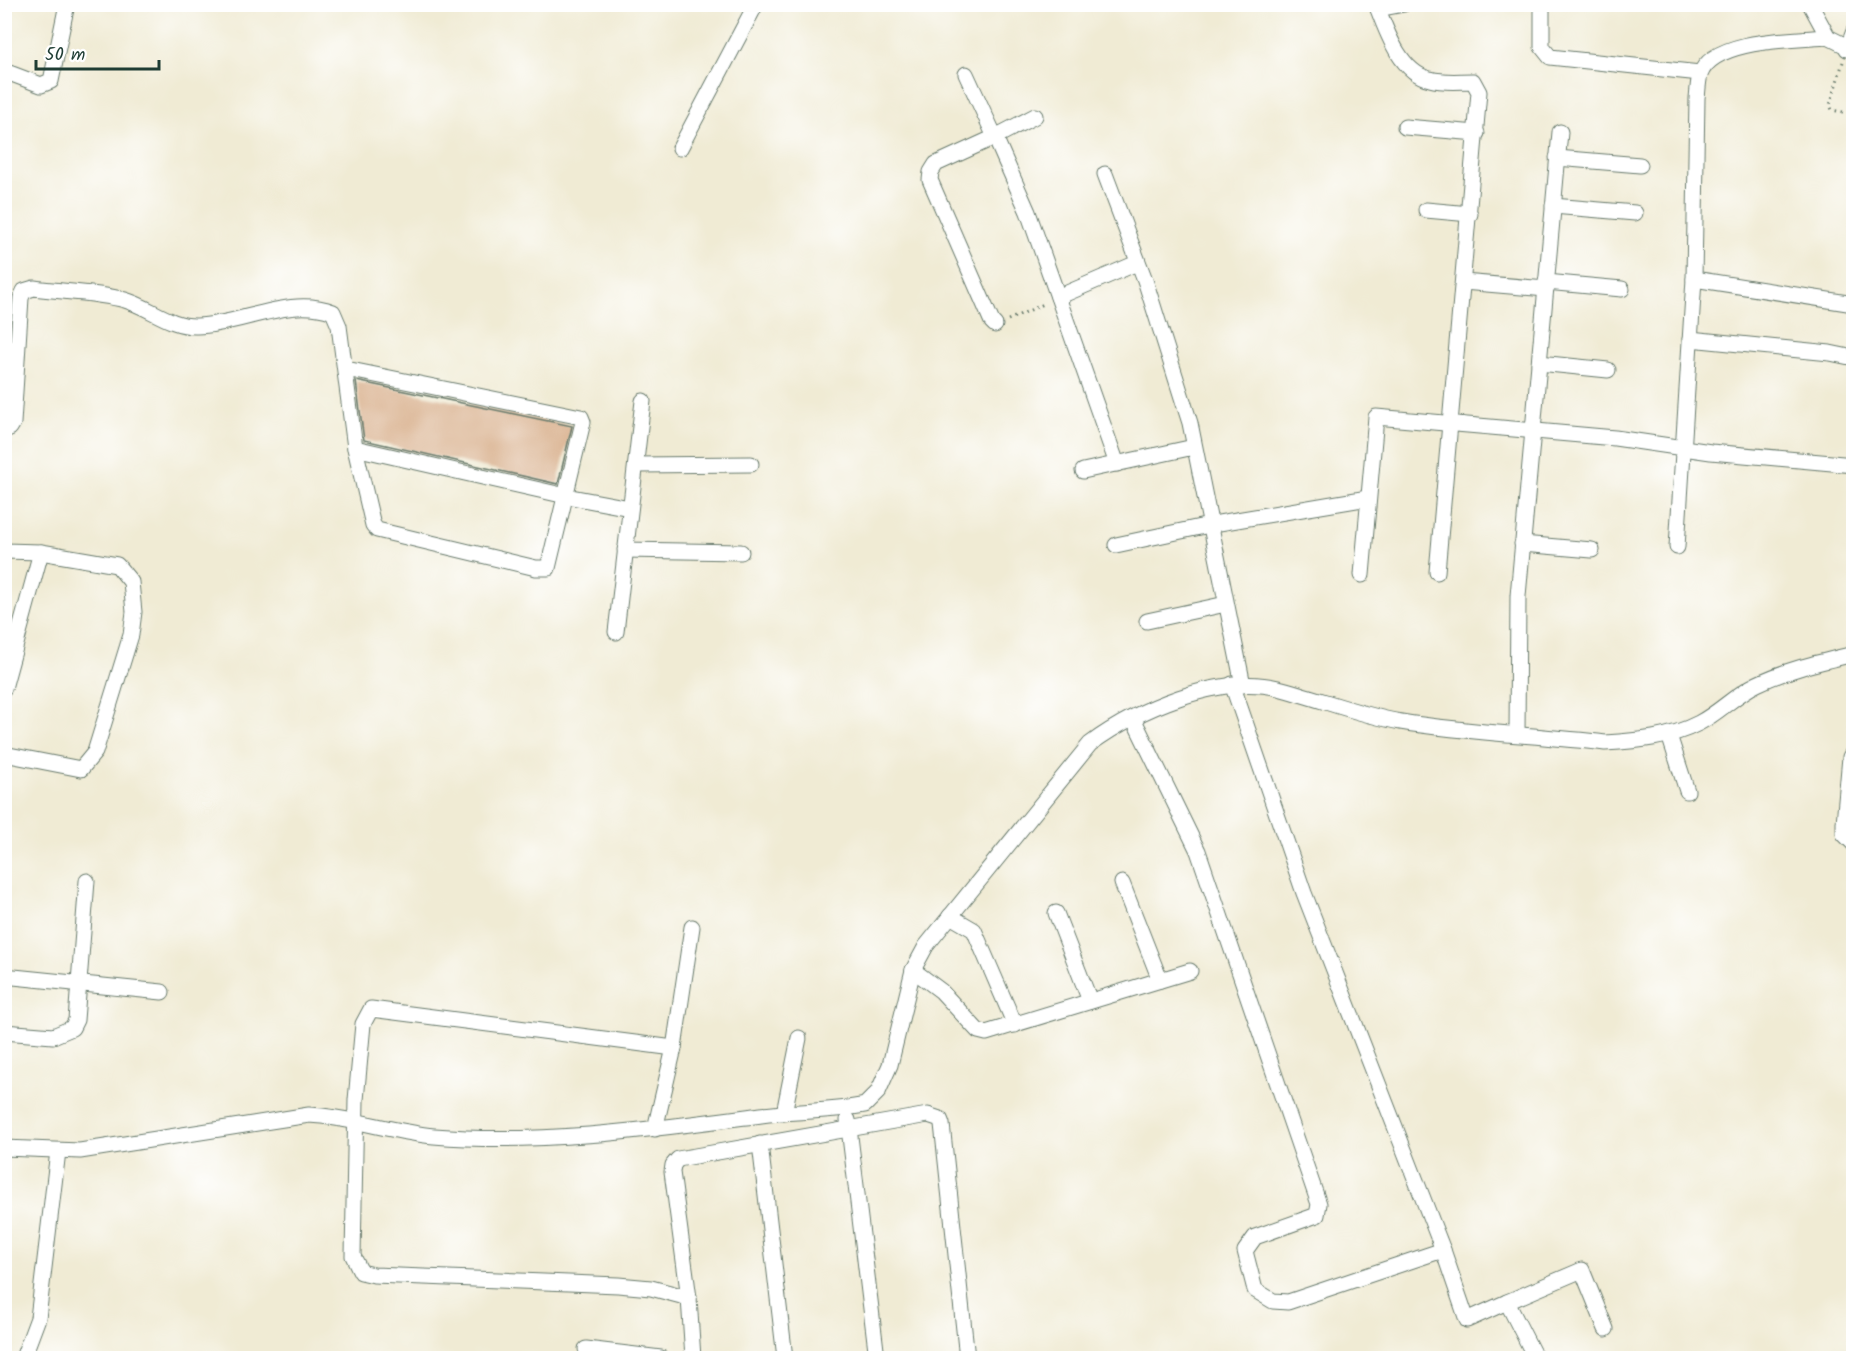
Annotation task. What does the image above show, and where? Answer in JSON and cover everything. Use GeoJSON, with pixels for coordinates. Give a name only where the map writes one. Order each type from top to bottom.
{"type":"FeatureCollection","features":[{"type":"Feature","properties":{"kind":"street"},"geometry":{"type":"LineString","coordinates":[[4,72],[41,85],[51,81],[67,4]]}},
{"type":"Feature","properties":{"kind":"street"},"geometry":{"type":"LineString","coordinates":[[680,148],[756,4]]}},
{"type":"Feature","properties":{"kind":"street"},"geometry":{"type":"LineString","coordinates":[[1404,4],[1377,7],[1401,57],[1418,76],[1476,83],[1479,92],[1478,133],[1437,572]]}},
{"type":"Feature","properties":{"kind":"street"},"geometry":{"type":"LineString","coordinates":[[1542,4],[1542,47],[1550,57],[1700,73]]}},
{"type":"Feature","properties":{"kind":"street"},"geometry":{"type":"LineString","coordinates":[[1810,4],[1828,37],[1850,49],[1854,32]]}},
{"type":"Feature","properties":{"kind":"street"},"geometry":{"type":"LineString","coordinates":[[1677,546],[1694,279],[1696,110],[1700,73],[1712,60],[1746,44],[1828,37]]}},
{"type":"Feature","properties":{"kind":"street"},"geometry":{"type":"LineString","coordinates":[[966,74],[1028,212],[1117,464]]}},
{"type":"Feature","properties":{"kind":"street"},"geometry":{"type":"LineString","coordinates":[[995,325],[930,180],[931,172],[936,164],[1035,116]]}},
{"type":"Feature","properties":{"kind":"street"},"geometry":{"type":"LineString","coordinates":[[1405,127],[1478,133]]}},
{"type":"Feature","properties":{"kind":"street"},"geometry":{"type":"LineString","coordinates":[[1517,734],[1518,596],[1560,132]]}},
{"type":"Feature","properties":{"kind":"street"},"geometry":{"type":"LineString","coordinates":[[1557,158],[1640,165]]}},
{"type":"Feature","properties":{"kind":"street"},"geometry":{"type":"LineString","coordinates":[[1104,174],[1137,263],[1190,423],[1226,604],[1237,685],[1304,893],[1443,1250],[1467,1320],[1582,1270],[1606,1329]]}},
{"type":"Feature","properties":{"kind":"street"},"geometry":{"type":"LineString","coordinates":[[1553,206],[1635,213]]}},
{"type":"Feature","properties":{"kind":"street"},"geometry":{"type":"LineString","coordinates":[[1426,210],[1470,214]]}},
{"type":"Feature","properties":{"kind":"street"},"geometry":{"type":"LineString","coordinates":[[1058,297],[1137,263]]}},
{"type":"Feature","properties":{"kind":"street"},"geometry":{"type":"LineString","coordinates":[[1694,279],[1854,304]]}},
{"type":"Feature","properties":{"kind":"street"},"geometry":{"type":"LineString","coordinates":[[1463,282],[1622,289]]}},
{"type":"Feature","properties":{"kind":"street"},"geometry":{"type":"LineString","coordinates":[[4,429],[10,428],[13,423],[21,298],[24,291],[34,288],[121,299],[141,304],[177,324],[198,326],[269,312],[323,308],[333,312],[337,319],[346,369],[355,448],[373,525],[377,530],[536,568],[548,568],[583,422],[581,417],[346,369]]}},
{"type":"Feature","properties":{"kind":"street"},"geometry":{"type":"LineString","coordinates":[[1690,339],[1830,352],[1854,358]]}},
{"type":"Feature","properties":{"kind":"street"},"geometry":{"type":"LineString","coordinates":[[1539,363],[1608,370]]}},
{"type":"Feature","properties":{"kind":"street"},"geometry":{"type":"LineString","coordinates":[[616,632],[643,401]]}},
{"type":"Feature","properties":{"kind":"street"},"geometry":{"type":"LineString","coordinates":[[1362,575],[1377,417],[1533,430],[1854,465]]}},
{"type":"Feature","properties":{"kind":"street"},"geometry":{"type":"LineString","coordinates":[[1083,471],[1194,447]]}},
{"type":"Feature","properties":{"kind":"street"},"geometry":{"type":"LineString","coordinates":[[355,448],[566,496],[630,508]]}},
{"type":"Feature","properties":{"kind":"street"},"geometry":{"type":"LineString","coordinates":[[636,465],[751,464]]}},
{"type":"Feature","properties":{"kind":"street"},"geometry":{"type":"LineString","coordinates":[[1116,545],[1210,525],[1368,498]]}},
{"type":"Feature","properties":{"kind":"street"},"geometry":{"type":"LineString","coordinates":[[1522,544],[1592,550]]}},
{"type":"Feature","properties":{"kind":"street"},"geometry":{"type":"LineString","coordinates":[[625,550],[741,552]]}},
{"type":"Feature","properties":{"kind":"street"},"geometry":{"type":"LineString","coordinates":[[4,551],[41,552],[117,565],[131,582],[134,612],[131,635],[94,752],[81,769],[4,754]]}},
{"type":"Feature","properties":{"kind":"street"},"geometry":{"type":"LineString","coordinates":[[4,688],[41,552]]}},
{"type":"Feature","properties":{"kind":"street"},"geometry":{"type":"LineString","coordinates":[[1147,621],[1226,604]]}},
{"type":"Feature","properties":{"kind":"street"},"geometry":{"type":"LineString","coordinates":[[4,1148],[80,1151],[309,1115],[339,1117],[355,1123],[433,1136],[469,1137],[655,1129],[784,1113],[847,1109],[865,1105],[878,1092],[890,1065],[914,970],[926,946],[1090,744],[1111,728],[1167,702],[1237,685],[1276,687],[1398,722],[1605,743],[1669,735],[1700,723],[1753,686],[1779,674],[1854,654]]}},
{"type":"Feature","properties":{"kind":"street"},"geometry":{"type":"LineString","coordinates":[[1133,718],[1198,851],[1319,1204],[1317,1215],[1255,1237],[1245,1251],[1255,1290],[1273,1301],[1288,1302],[1443,1250]]}},
{"type":"Feature","properties":{"kind":"street"},"geometry":{"type":"LineString","coordinates":[[1669,735],[1688,791]]}},
{"type":"Feature","properties":{"kind":"street"},"geometry":{"type":"LineString","coordinates":[[1854,751],[1850,757],[1844,834],[1854,844]]}},
{"type":"Feature","properties":{"kind":"street"},"geometry":{"type":"LineString","coordinates":[[4,1032],[53,1036],[72,1028],[76,1020],[80,983],[87,881]]}},
{"type":"Feature","properties":{"kind":"street"},"geometry":{"type":"LineString","coordinates":[[1122,883],[1160,980]]}},
{"type":"Feature","properties":{"kind":"street"},"geometry":{"type":"LineString","coordinates":[[1056,913],[1090,1001]]}},
{"type":"Feature","properties":{"kind":"street"},"geometry":{"type":"LineString","coordinates":[[950,916],[974,930],[1015,1025]]}},
{"type":"Feature","properties":{"kind":"street"},"geometry":{"type":"LineString","coordinates":[[655,1129],[674,1048],[692,927]]}},
{"type":"Feature","properties":{"kind":"street"},"geometry":{"type":"LineString","coordinates":[[914,970],[941,991],[978,1031],[986,1033],[1190,971]]}},
{"type":"Feature","properties":{"kind":"street"},"geometry":{"type":"LineString","coordinates":[[4,976],[162,992]]}},
{"type":"Feature","properties":{"kind":"street"},"geometry":{"type":"LineString","coordinates":[[674,1048],[371,1009],[363,1024],[355,1123],[353,1256],[361,1272],[618,1285],[651,1288],[689,1298]]}},
{"type":"Feature","properties":{"kind":"street"},"geometry":{"type":"LineString","coordinates":[[784,1113],[799,1038]]}},
{"type":"Feature","properties":{"kind":"street"},"geometry":{"type":"LineString","coordinates":[[847,1109],[877,1359]]}},
{"type":"Feature","properties":{"kind":"street"},"geometry":{"type":"LineString","coordinates":[[693,1359],[689,1298],[672,1165],[678,1159],[928,1115],[939,1119],[967,1359]]}},
{"type":"Feature","properties":{"kind":"street"},"geometry":{"type":"LineString","coordinates":[[760,1144],[785,1359]]}},
{"type":"Feature","properties":{"kind":"street"},"geometry":{"type":"LineString","coordinates":[[22,1359],[38,1318],[58,1151]]}},
{"type":"Feature","properties":{"kind":"street"},"geometry":{"type":"LineString","coordinates":[[1507,1302],[1534,1358]]}},
{"type":"Feature","properties":{"kind":"street"},"geometry":{"type":"LineString","coordinates":[[586,1349],[661,1359]]}},
{"type":"Feature","properties":{"kind":"path"},"geometry":{"type":"LineString","coordinates":[[1850,49],[1830,105],[1832,111],[1854,114]]}},
{"type":"Feature","properties":{"kind":"path"},"geometry":{"type":"LineString","coordinates":[[995,325],[1058,297]]}},
{"type":"Feature","properties":{"kind":"building"},"geometry":{"type":"Polygon","coordinates":[[[356,381],[572,426],[558,484],[364,440],[356,381]]]}}]}
